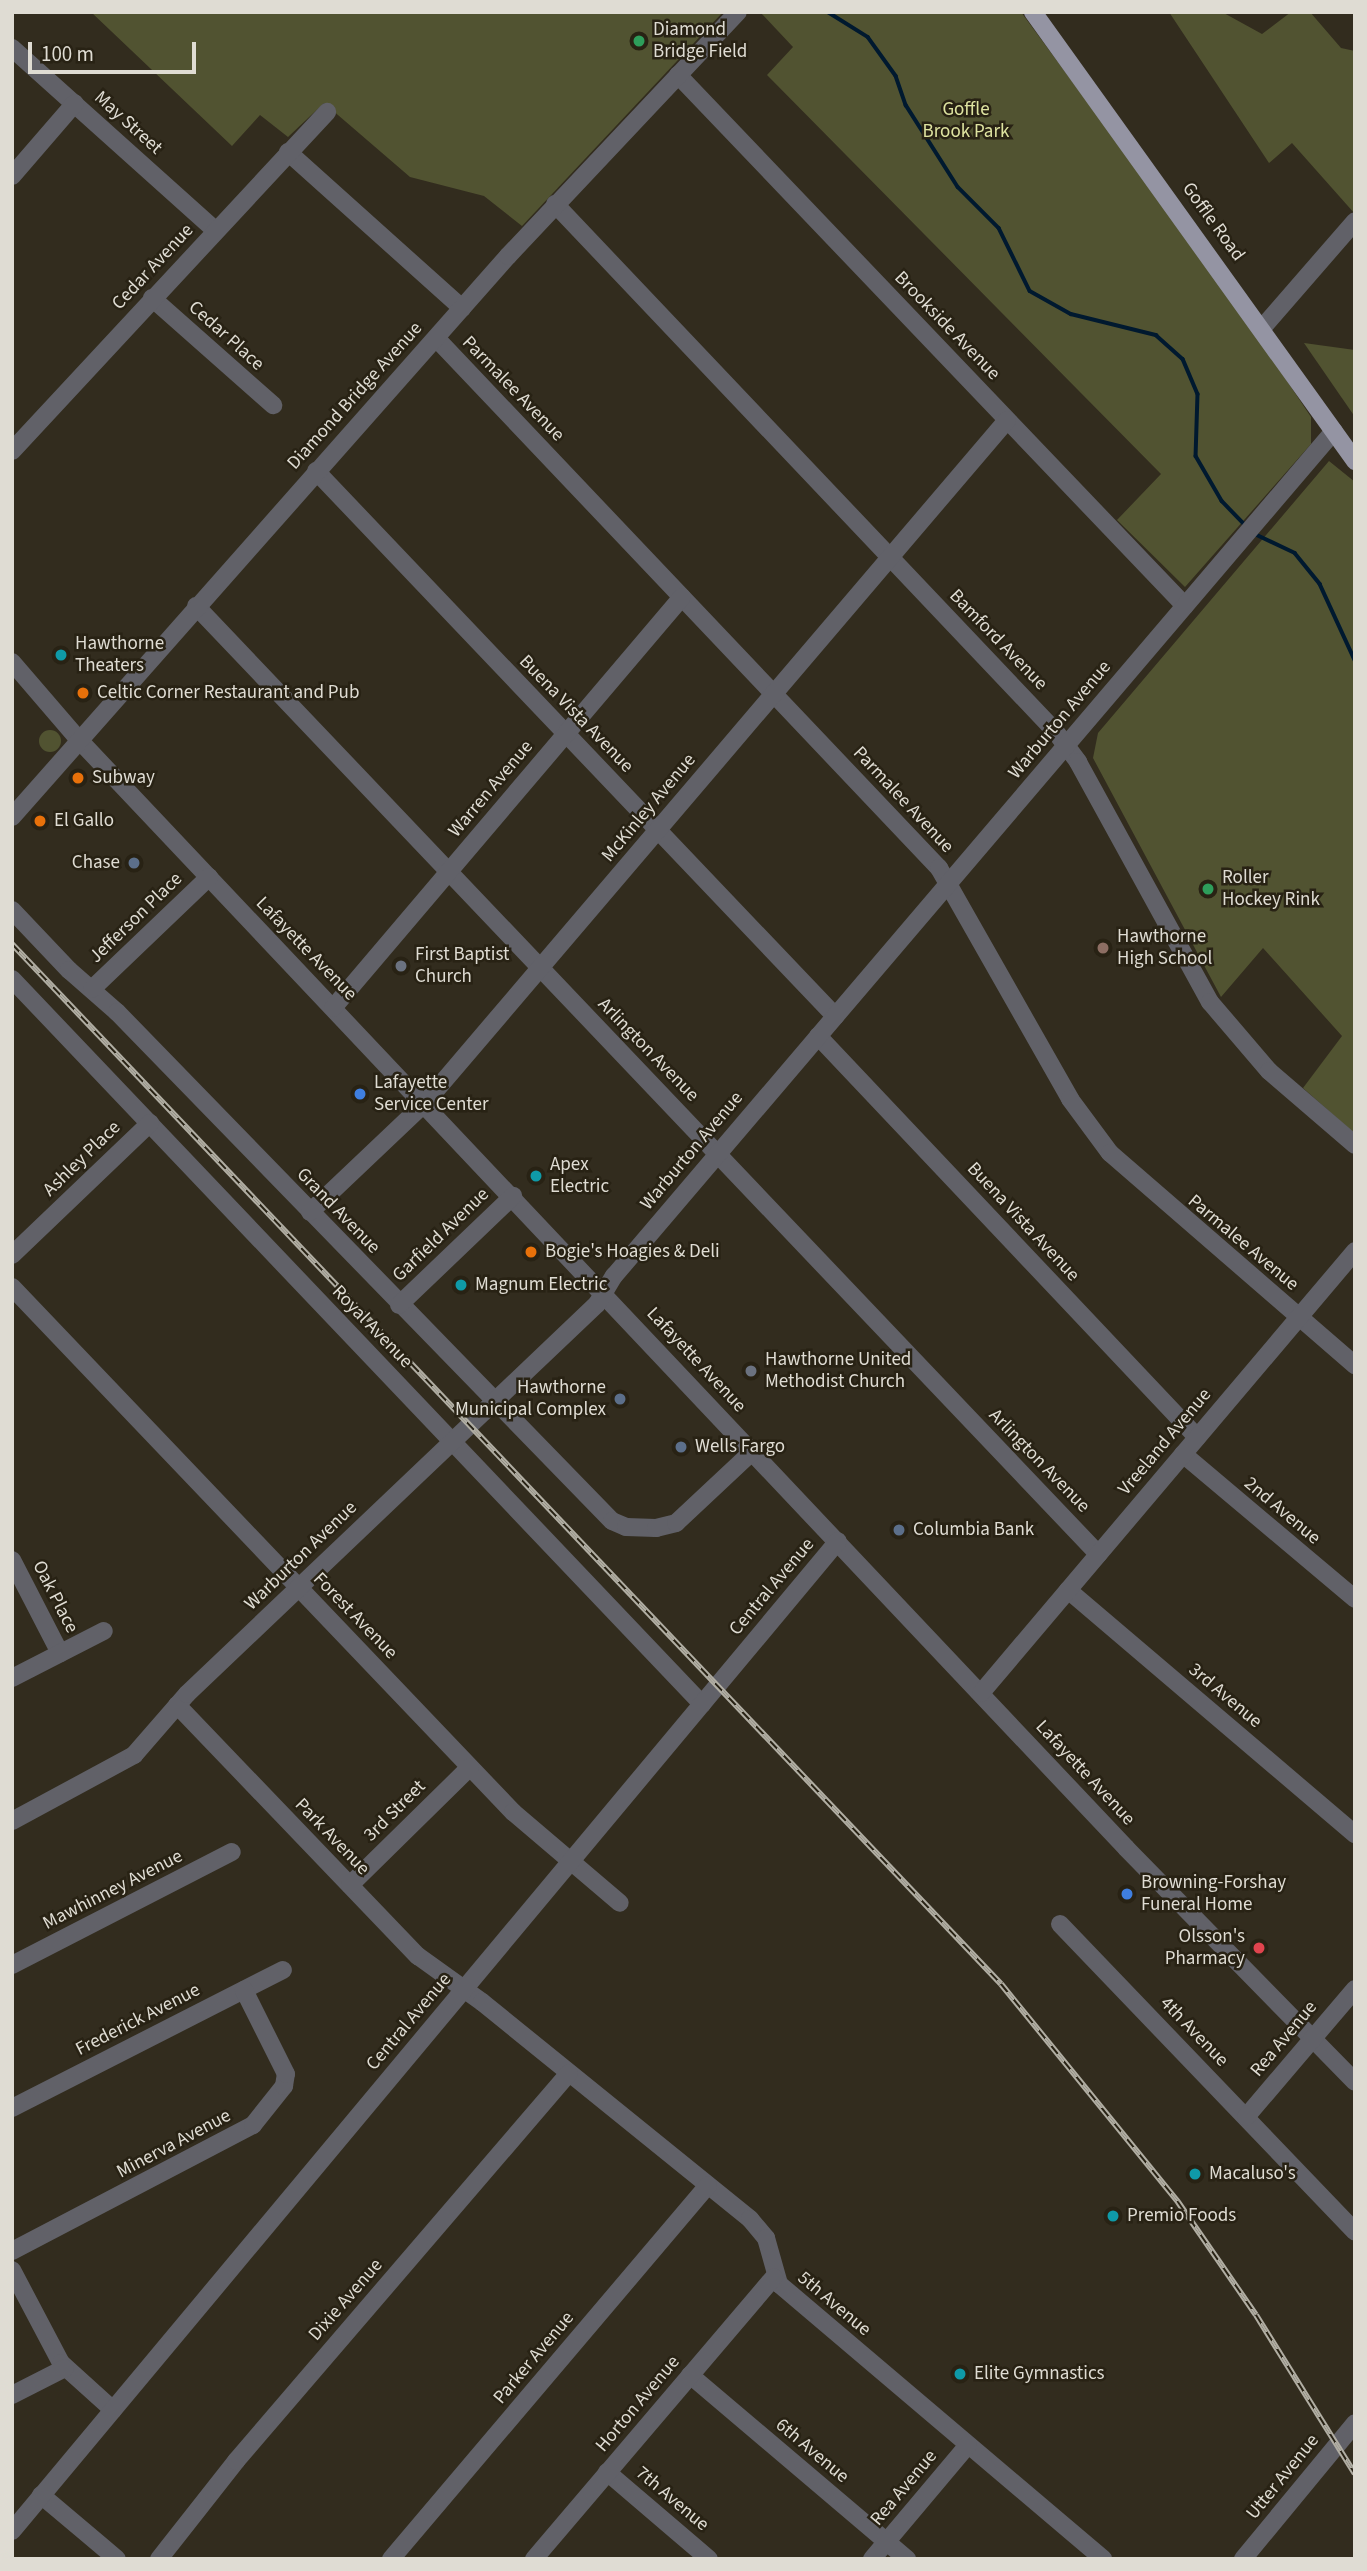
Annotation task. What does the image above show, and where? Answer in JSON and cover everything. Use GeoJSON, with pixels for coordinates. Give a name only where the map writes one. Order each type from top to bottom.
{"type":"FeatureCollection","features":[{"type":"Feature","properties":{"kind":"main road","name":"Goffle Road"},"geometry":{"type":"LineString","coordinates":[[1033,12],[1262,327],[1355,461]]}},
{"type":"Feature","properties":{"kind":"street","name":"Diamond Bridge Avenue"},"geometry":{"type":"LineString","coordinates":[[12,817],[196,606],[555,204],[738,12]]}},
{"type":"Feature","properties":{"kind":"street","name":"May Street"},"geometry":{"type":"LineString","coordinates":[[12,48],[215,230]]}},
{"type":"Feature","properties":{"kind":"street","name":"Brookside Avenue"},"geometry":{"type":"LineString","coordinates":[[678,75],[1185,606]]}},
{"type":"Feature","properties":{"kind":"street"},"geometry":{"type":"LineString","coordinates":[[12,176],[75,103]]}},
{"type":"Feature","properties":{"kind":"street","name":"Cedar Avenue"},"geometry":{"type":"LineString","coordinates":[[12,452],[327,112]]}},
{"type":"Feature","properties":{"kind":"street"},"geometry":{"type":"LineString","coordinates":[[288,152],[462,308]]}},
{"type":"Feature","properties":{"kind":"street","name":"Bamford Avenue"},"geometry":{"type":"LineString","coordinates":[[555,204],[1067,745],[1210,1002],[1261,1063],[1355,1145]]}},
{"type":"Feature","properties":{"kind":"street"},"geometry":{"type":"LineString","coordinates":[[1262,327],[1355,221]]}},
{"type":"Feature","properties":{"kind":"street","name":"Cedar Place"},"geometry":{"type":"LineString","coordinates":[[152,298],[273,405]]}},
{"type":"Feature","properties":{"kind":"street","name":"Parmalee Avenue"},"geometry":{"type":"LineString","coordinates":[[436,338],[950,882],[1064,1090],[1095,1135],[1146,1189],[1355,1365]]}},
{"type":"Feature","properties":{"kind":"street","name":"McKinley Avenue"},"geometry":{"type":"LineString","coordinates":[[310,1212],[425,1103],[1007,420]]}},
{"type":"Feature","properties":{"kind":"street","name":"Warburton Avenue"},"geometry":{"type":"LineString","coordinates":[[12,1821],[134,1755],[177,1705],[453,1441],[604,1292],[818,1035],[1334,431]]}},
{"type":"Feature","properties":{"kind":"street","name":"Buena Vista Avenue"},"geometry":{"type":"LineString","coordinates":[[316,471],[835,1016]]}},
{"type":"Feature","properties":{"kind":"street","name":"Warren Avenue"},"geometry":{"type":"LineString","coordinates":[[333,1007],[682,597]]}},
{"type":"Feature","properties":{"kind":"street","name":"Arlington Avenue"},"geometry":{"type":"LineString","coordinates":[[196,606],[1098,1554]]}},
{"type":"Feature","properties":{"kind":"street","name":"Lafayette Avenue"},"geometry":{"type":"LineString","coordinates":[[12,663],[80,741],[981,1693],[1355,2082]]}},
{"type":"Feature","properties":{"kind":"street","name":"Jefferson Place"},"geometry":{"type":"LineString","coordinates":[[92,989],[209,877]]}},
{"type":"Feature","properties":{"kind":"street","name":"Grand Avenue"},"geometry":{"type":"LineString","coordinates":[[12,910],[607,1517],[619,1525],[641,1528],[676,1522],[753,1451]]}},
{"type":"Feature","properties":{"kind":"street","name":"Royal Avenue"},"geometry":{"type":"LineString","coordinates":[[12,979],[702,1704]]}},
{"type":"Feature","properties":{"kind":"street","name":"Buena Vista Avenue"},"geometry":{"type":"LineString","coordinates":[[818,1035],[1198,1437]]}},
{"type":"Feature","properties":{"kind":"street","name":"Ashley Place"},"geometry":{"type":"LineString","coordinates":[[12,1255],[150,1124]]}},
{"type":"Feature","properties":{"kind":"street","name":"Garfield Avenue"},"geometry":{"type":"LineString","coordinates":[[399,1305],[513,1196]]}},
{"type":"Feature","properties":{"kind":"street","name":"Vreeland Avenue"},"geometry":{"type":"LineString","coordinates":[[981,1693],[1355,1251]]}},
{"type":"Feature","properties":{"kind":"street","name":"Forest Avenue"},"geometry":{"type":"LineString","coordinates":[[12,1287],[470,1767],[570,1862],[620,1903]]}},
{"type":"Feature","properties":{"kind":"street","name":"2nd Avenue"},"geometry":{"type":"LineString","coordinates":[[1183,1454],[1355,1600]]}},
{"type":"Feature","properties":{"kind":"street","name":"Central Avenue"},"geometry":{"type":"LineString","coordinates":[[12,2531],[838,1541]]}},
{"type":"Feature","properties":{"kind":"street","name":"Oak Place"},"geometry":{"type":"LineString","coordinates":[[12,1560],[60,1653]]}},
{"type":"Feature","properties":{"kind":"street","name":"3rd Avenue"},"geometry":{"type":"LineString","coordinates":[[1068,1590],[1355,1834]]}},
{"type":"Feature","properties":{"kind":"street"},"geometry":{"type":"LineString","coordinates":[[12,1678],[104,1631]]}},
{"type":"Feature","properties":{"kind":"street","name":"Park Avenue"},"geometry":{"type":"LineString","coordinates":[[177,1705],[418,1956],[463,1990]]}},
{"type":"Feature","properties":{"kind":"street","name":"3rd Street"},"geometry":{"type":"LineString","coordinates":[[350,1885],[470,1767]]}},
{"type":"Feature","properties":{"kind":"street","name":"Mawhinney Avenue"},"geometry":{"type":"LineString","coordinates":[[12,1965],[232,1853]]}},
{"type":"Feature","properties":{"kind":"street","name":"4th Avenue"},"geometry":{"type":"LineString","coordinates":[[1060,1924],[1355,2232]]}},
{"type":"Feature","properties":{"kind":"street","name":"Frederick Avenue"},"geometry":{"type":"LineString","coordinates":[[12,2108],[283,1970]]}},
{"type":"Feature","properties":{"kind":"street","name":"Rea Avenue"},"geometry":{"type":"LineString","coordinates":[[1246,2117],[1355,1989]]}},
{"type":"Feature","properties":{"kind":"street","name":"Minerva Avenue"},"geometry":{"type":"LineString","coordinates":[[12,2251],[253,2125],[284,2086],[286,2074],[244,1990]]}},
{"type":"Feature","properties":{"kind":"street","name":"5th Avenue"},"geometry":{"type":"LineString","coordinates":[[463,1990],[763,2232],[774,2277],[1103,2559]]}},
{"type":"Feature","properties":{"kind":"street","name":"Dixie Avenue"},"geometry":{"type":"LineString","coordinates":[[159,2559],[236,2461],[569,2073]]}},
{"type":"Feature","properties":{"kind":"street","name":"Parker Avenue"},"geometry":{"type":"LineString","coordinates":[[391,2559],[708,2185]]}},
{"type":"Feature","properties":{"kind":"street"},"geometry":{"type":"LineString","coordinates":[[12,2270],[65,2368],[113,2410]]}},
{"type":"Feature","properties":{"kind":"street","name":"Horton Avenue"},"geometry":{"type":"LineString","coordinates":[[534,2559],[774,2277]]}},
{"type":"Feature","properties":{"kind":"street"},"geometry":{"type":"LineString","coordinates":[[12,2395],[65,2368]]}},
{"type":"Feature","properties":{"kind":"street","name":"6th Avenue"},"geometry":{"type":"LineString","coordinates":[[690,2375],[907,2559]]}},
{"type":"Feature","properties":{"kind":"street","name":"Utter Avenue"},"geometry":{"type":"LineString","coordinates":[[1244,2559],[1355,2423]]}},
{"type":"Feature","properties":{"kind":"street","name":"Rea Avenue"},"geometry":{"type":"LineString","coordinates":[[872,2559],[968,2445]]}},
{"type":"Feature","properties":{"kind":"street","name":"7th Avenue"},"geometry":{"type":"LineString","coordinates":[[607,2472],[709,2559]]}},
{"type":"Feature","properties":{"kind":"street"},"geometry":{"type":"LineString","coordinates":[[41,2495],[117,2559]]}},
{"type":"Feature","properties":{"kind":"green space"},"geometry":{"type":"Polygon","coordinates":[[[91,12],[723,12],[522,226],[484,196],[410,177],[324,103],[288,137],[260,115],[232,146],[91,12]]]}},
{"type":"Feature","properties":{"kind":"green space","name":"Goffle Brook Park"},"geometry":{"type":"Polygon","coordinates":[[[760,12],[1021,12],[1233,300],[1311,417],[1311,444],[1185,587],[1117,520],[1161,474],[767,75],[793,47],[760,12]]]}},
{"type":"Feature","properties":{"kind":"green space"},"geometry":{"type":"Polygon","coordinates":[[[1169,12],[1222,12],[1262,34],[1291,12],[1310,12],[1341,48],[1355,51],[1355,214],[1292,143],[1269,163],[1169,12]]]}},
{"type":"Feature","properties":{"kind":"green space"},"geometry":{"type":"Polygon","coordinates":[[[1304,343],[1355,350],[1355,417],[1304,343]]]}},
{"type":"Feature","properties":{"kind":"green space"},"geometry":{"type":"Polygon","coordinates":[[[1329,461],[1355,482],[1355,1134],[1303,1088],[1342,1036],[1263,948],[1221,997],[1093,758],[1098,733],[1329,461]]]}},
{"type":"Feature","properties":{"kind":"green space"},"geometry":{"type":"Polygon","coordinates":[[[50,730],[58,733],[61,741],[58,749],[50,752],[42,749],[39,741],[42,733],[50,730]]]}},
{"type":"Feature","properties":{"kind":"waterway"},"geometry":{"type":"LineString","coordinates":[[828,12],[868,37],[896,76],[906,105],[958,187],[999,228],[1030,291],[1071,314],[1156,335],[1183,359],[1198,394],[1196,456],[1222,501],[1247,527]]}},
{"type":"Feature","properties":{"kind":"waterway"},"geometry":{"type":"LineString","coordinates":[[1255,534],[1295,553],[1320,584],[1355,660]]}},
{"type":"Feature","properties":{"kind":"railway"},"geometry":{"type":"LineString","coordinates":[[12,944],[1001,1984],[1178,2202],[1256,2315],[1355,2474]]}},
{"type":"Feature","properties":{"kind":"place","name":"Diamond Bridge Field"},"geometry":{"type":"Point","coordinates":[639,41]}},
{"type":"Feature","properties":{"kind":"place","name":"Hawthorne Theaters"},"geometry":{"type":"Point","coordinates":[61,655]}},
{"type":"Feature","properties":{"kind":"place","name":"Celtic Corner Restaurant and Pub"},"geometry":{"type":"Point","coordinates":[83,693]}},
{"type":"Feature","properties":{"kind":"place","name":"Subway"},"geometry":{"type":"Point","coordinates":[78,778]}},
{"type":"Feature","properties":{"kind":"place","name":"El Gallo"},"geometry":{"type":"Point","coordinates":[40,821]}},
{"type":"Feature","properties":{"kind":"place","name":"Chase"},"geometry":{"type":"Point","coordinates":[134,863]}},
{"type":"Feature","properties":{"kind":"place","name":"Roller Hockey Rink"},"geometry":{"type":"Point","coordinates":[1208,889]}},
{"type":"Feature","properties":{"kind":"place","name":"Hawthorne High School"},"geometry":{"type":"Point","coordinates":[1103,948]}},
{"type":"Feature","properties":{"kind":"place","name":"First Baptist Church"},"geometry":{"type":"Point","coordinates":[401,966]}},
{"type":"Feature","properties":{"kind":"place","name":"Lafayette Service Center"},"geometry":{"type":"Point","coordinates":[360,1094]}},
{"type":"Feature","properties":{"kind":"place","name":"Apex Electric"},"geometry":{"type":"Point","coordinates":[536,1176]}},
{"type":"Feature","properties":{"kind":"place","name":"Bogie's Hoagies & Deli"},"geometry":{"type":"Point","coordinates":[531,1252]}},
{"type":"Feature","properties":{"kind":"place","name":"Magnum Electric"},"geometry":{"type":"Point","coordinates":[461,1285]}},
{"type":"Feature","properties":{"kind":"place","name":"Hawthorne United Methodist Church"},"geometry":{"type":"Point","coordinates":[751,1371]}},
{"type":"Feature","properties":{"kind":"place","name":"Hawthorne Municipal Complex"},"geometry":{"type":"Point","coordinates":[620,1399]}},
{"type":"Feature","properties":{"kind":"place","name":"Wells Fargo"},"geometry":{"type":"Point","coordinates":[681,1447]}},
{"type":"Feature","properties":{"kind":"place","name":"Columbia Bank"},"geometry":{"type":"Point","coordinates":[899,1530]}},
{"type":"Feature","properties":{"kind":"place","name":"Browning-Forshay Funeral Home"},"geometry":{"type":"Point","coordinates":[1127,1894]}},
{"type":"Feature","properties":{"kind":"place","name":"Olsson's Pharmacy"},"geometry":{"type":"Point","coordinates":[1259,1948]}},
{"type":"Feature","properties":{"kind":"place","name":"Macaluso's"},"geometry":{"type":"Point","coordinates":[1195,2174]}},
{"type":"Feature","properties":{"kind":"place","name":"Premio Foods"},"geometry":{"type":"Point","coordinates":[1113,2216]}},
{"type":"Feature","properties":{"kind":"place","name":"Elite Gymnastics"},"geometry":{"type":"Point","coordinates":[960,2374]}}]}
